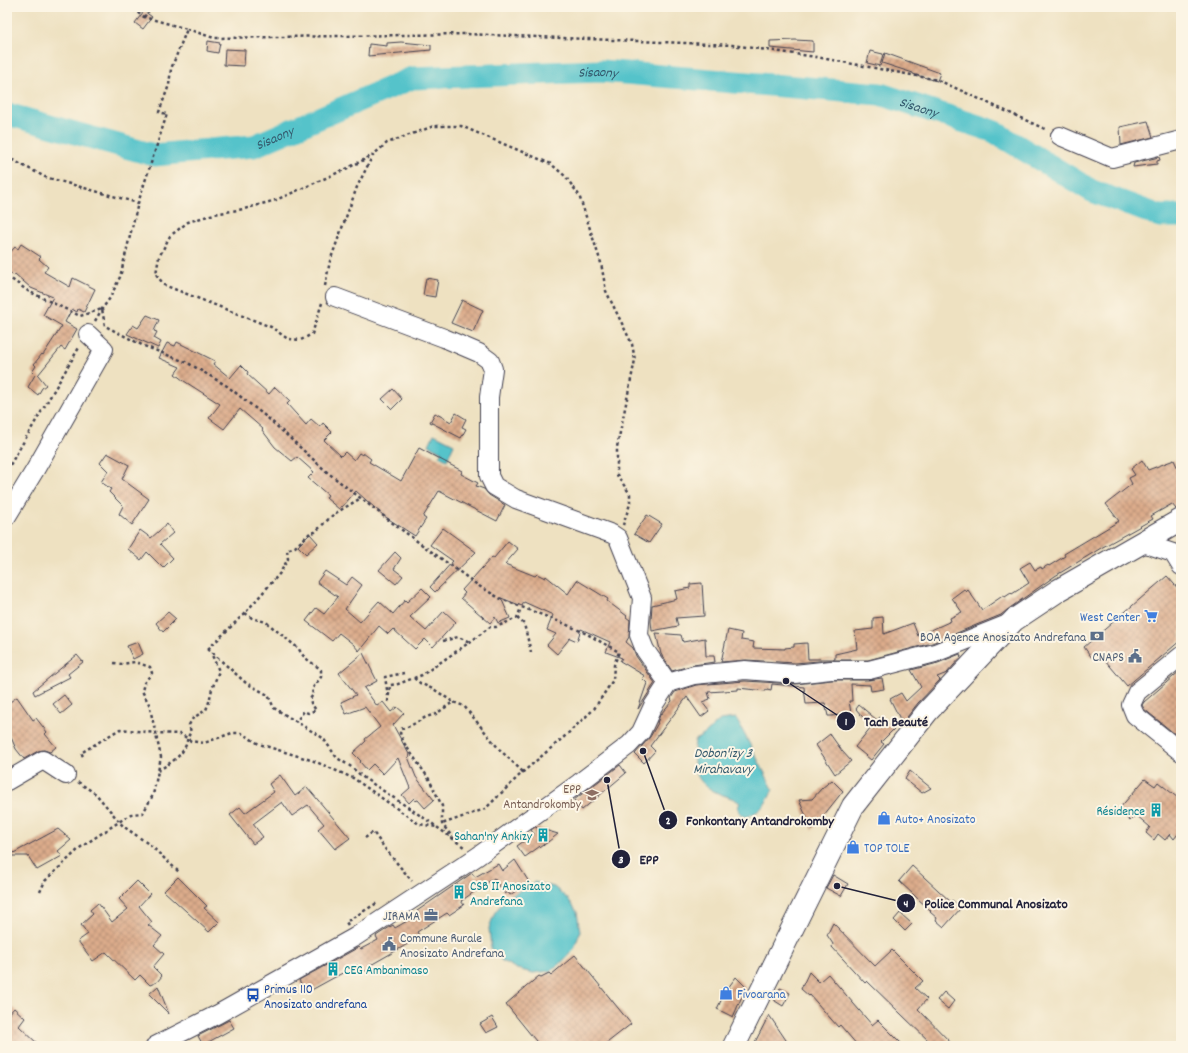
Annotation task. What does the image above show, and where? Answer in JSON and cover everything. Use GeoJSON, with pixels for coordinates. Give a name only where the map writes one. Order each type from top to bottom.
{"type":"FeatureCollection","features":[{"type":"Feature","properties":{"kind":"main road"},"geometry":{"type":"LineString","coordinates":[[734,1046],[853,806],[927,712],[1012,622],[1059,590],[1181,520]]}},
{"type":"Feature","properties":{"kind":"street"},"geometry":{"type":"LineString","coordinates":[[1060,136],[1112,158],[1181,140]]}},
{"type":"Feature","properties":{"kind":"street"},"geometry":{"type":"LineString","coordinates":[[327,295],[444,338],[479,353],[490,361],[493,369],[489,397],[489,476],[494,486],[516,499],[612,534],[618,538],[642,598],[638,635],[644,650],[668,683]]}},
{"type":"Feature","properties":{"kind":"street"},"geometry":{"type":"LineString","coordinates":[[7,516],[36,470],[104,349],[88,334]]}},
{"type":"Feature","properties":{"kind":"street"},"geometry":{"type":"LineString","coordinates":[[1143,543],[1173,553],[1181,566]]}},
{"type":"Feature","properties":{"kind":"street"},"geometry":{"type":"LineString","coordinates":[[155,1046],[218,1014],[355,937],[478,856],[585,779],[629,745],[641,732],[653,706],[668,683],[694,675],[745,670],[795,674],[831,670],[869,670],[935,654],[1012,622]]}},
{"type":"Feature","properties":{"kind":"street"},"geometry":{"type":"LineString","coordinates":[[1181,656],[1137,692],[1131,705],[1135,715],[1181,752]]}},
{"type":"Feature","properties":{"kind":"street"},"geometry":{"type":"LineString","coordinates":[[7,781],[43,760],[72,779]]}},
{"type":"Feature","properties":{"kind":"path"},"geometry":{"type":"LineString","coordinates":[[129,7],[144,17],[214,38],[467,34],[732,45],[816,57],[938,80],[1060,136]]}},
{"type":"Feature","properties":{"kind":"path"},"geometry":{"type":"LineString","coordinates":[[144,17],[152,7]]}},
{"type":"Feature","properties":{"kind":"path"},"geometry":{"type":"LineString","coordinates":[[7,470],[102,309],[110,298],[120,277],[138,203],[167,114],[159,112],[169,85],[171,69],[186,29]]}},
{"type":"Feature","properties":{"kind":"path"},"geometry":{"type":"LineString","coordinates":[[373,155],[357,187],[333,253],[327,295],[312,334],[301,340],[288,339],[271,327],[164,285],[156,274],[159,257],[170,236],[188,222],[214,214],[244,210],[276,200],[346,169],[373,155],[387,143],[434,126],[461,126],[551,164],[565,176],[579,194],[601,263],[606,291],[632,344],[635,360],[617,447],[617,475],[630,494],[630,504],[618,538]]}},
{"type":"Feature","properties":{"kind":"path"},"geometry":{"type":"LineString","coordinates":[[7,157],[45,177],[138,203]]}},
{"type":"Feature","properties":{"kind":"path"},"geometry":{"type":"LineString","coordinates":[[7,276],[28,291],[80,316],[102,309]]}},
{"type":"Feature","properties":{"kind":"path"},"geometry":{"type":"LineString","coordinates":[[102,309],[105,326],[144,346],[188,364],[228,386],[269,419],[327,472],[399,528],[479,586],[501,599],[575,629],[619,652],[614,665],[613,680],[594,709],[523,772],[485,809],[442,824]]}},
{"type":"Feature","properties":{"kind":"path"},"geometry":{"type":"LineString","coordinates":[[208,649],[245,614],[280,573],[288,559],[287,550],[296,547],[310,533],[315,532],[334,514],[361,498]]}},
{"type":"Feature","properties":{"kind":"path"},"geometry":{"type":"LineString","coordinates":[[404,673],[385,677],[388,702],[390,685],[398,684],[422,675],[490,627],[496,627],[517,618],[521,608]]}},
{"type":"Feature","properties":{"kind":"path"},"geometry":{"type":"LineString","coordinates":[[245,614],[252,618],[266,622],[299,649],[308,661],[316,665],[321,670],[320,676],[312,689],[313,695],[310,699],[316,710],[308,713],[304,711],[296,722]]}},
{"type":"Feature","properties":{"kind":"path"},"geometry":{"type":"LineString","coordinates":[[517,618],[524,624],[531,652]]}},
{"type":"Feature","properties":{"kind":"path"},"geometry":{"type":"LineString","coordinates":[[443,640],[458,637],[470,642]]}},
{"type":"Feature","properties":{"kind":"path"},"geometry":{"type":"LineString","coordinates":[[208,649],[246,683],[268,695],[274,708],[323,738],[337,758],[436,827],[456,843],[478,856]]}},
{"type":"Feature","properties":{"kind":"path"},"geometry":{"type":"LineString","coordinates":[[158,771],[176,759],[186,746],[187,738],[191,732],[190,725],[193,718],[206,710],[219,670],[208,649]]}},
{"type":"Feature","properties":{"kind":"path"},"geometry":{"type":"LineString","coordinates":[[40,892],[46,881],[82,846],[131,814],[143,813],[153,795],[161,757],[149,704],[142,691],[144,683],[152,673],[150,667],[135,662],[122,664],[114,663]]}},
{"type":"Feature","properties":{"kind":"path"},"geometry":{"type":"LineString","coordinates":[[414,678],[453,702],[464,706],[499,749],[523,772]]}},
{"type":"Feature","properties":{"kind":"path"},"geometry":{"type":"LineString","coordinates":[[453,702],[436,714],[426,716],[410,726],[401,729],[400,733],[404,743],[429,779],[442,806],[442,824],[456,843]]}},
{"type":"Feature","properties":{"kind":"path"},"geometry":{"type":"LineString","coordinates":[[83,756],[81,753],[120,729],[155,734],[181,734],[191,741],[204,743],[232,733],[241,733],[259,744],[314,761],[352,778],[419,824],[436,827]]}},
{"type":"Feature","properties":{"kind":"path"},"geometry":{"type":"LineString","coordinates":[[72,779],[96,794],[123,826],[150,846],[180,873]]}},
{"type":"Feature","properties":{"kind":"path"},"geometry":{"type":"LineString","coordinates":[[365,838],[373,832],[412,882],[406,886]]}},
{"type":"Feature","properties":{"kind":"path"},"geometry":{"type":"LineString","coordinates":[[355,937],[346,922],[379,902]]}},
{"type":"Feature","properties":{"kind":"water"},"geometry":{"type":"Polygon","coordinates":[[[434,434],[454,444],[447,460],[439,456],[442,452],[429,445],[434,434]]]}},
{"type":"Feature","properties":{"kind":"water","name":"Dobon'izy 3 Mirahavavy"},"geometry":{"type":"Polygon","coordinates":[[[736,718],[773,789],[763,806],[756,812],[746,817],[740,813],[738,807],[740,803],[734,799],[715,792],[700,780],[694,762],[695,740],[705,734],[720,720],[736,718]]]}},
{"type":"Feature","properties":{"kind":"water"},"geometry":{"type":"Polygon","coordinates":[[[534,882],[554,887],[569,900],[577,912],[580,932],[574,949],[563,961],[550,971],[533,973],[517,969],[502,961],[491,948],[489,928],[495,912],[507,898],[534,882]]]}},
{"type":"Feature","properties":{"kind":"building"},"geometry":{"type":"Polygon","coordinates":[[[144,11],[152,17],[143,29],[135,23],[144,11]]]}},
{"type":"Feature","properties":{"kind":"building"},"geometry":{"type":"Polygon","coordinates":[[[208,41],[220,43],[218,53],[207,51],[208,41]]]}},
{"type":"Feature","properties":{"kind":"building"},"geometry":{"type":"Polygon","coordinates":[[[770,41],[813,41],[813,52],[770,48],[770,41]]]}},
{"type":"Feature","properties":{"kind":"building"},"geometry":{"type":"Polygon","coordinates":[[[401,42],[431,45],[431,50],[368,56],[369,44],[387,46],[387,43],[401,42]]]}},
{"type":"Feature","properties":{"kind":"building"},"geometry":{"type":"Polygon","coordinates":[[[225,49],[245,50],[244,66],[224,65],[225,49]]]}},
{"type":"Feature","properties":{"kind":"building"},"geometry":{"type":"Polygon","coordinates":[[[870,51],[883,54],[880,66],[867,63],[870,51]]]}},
{"type":"Feature","properties":{"kind":"building"},"geometry":{"type":"Polygon","coordinates":[[[885,53],[940,73],[937,81],[882,63],[885,53]]]}},
{"type":"Feature","properties":{"kind":"building"},"geometry":{"type":"Polygon","coordinates":[[[1148,121],[1153,137],[1121,145],[1120,127],[1148,121]]]}},
{"type":"Feature","properties":{"kind":"building"},"geometry":{"type":"Polygon","coordinates":[[[1159,157],[1160,160],[1157,161],[1157,164],[1133,167],[1134,163],[1159,157]]]}},
{"type":"Feature","properties":{"kind":"building"},"geometry":{"type":"Polygon","coordinates":[[[21,244],[41,257],[39,259],[48,267],[44,272],[70,287],[73,278],[95,289],[84,312],[78,309],[77,312],[72,309],[65,322],[77,329],[65,350],[61,347],[38,375],[46,385],[42,388],[38,395],[28,387],[35,375],[32,372],[36,366],[34,364],[42,354],[43,355],[62,326],[43,315],[53,297],[31,288],[15,274],[14,276],[7,270],[7,256],[15,247],[18,249],[21,244]]]}},
{"type":"Feature","properties":{"kind":"building"},"geometry":{"type":"Polygon","coordinates":[[[426,278],[438,280],[435,297],[423,295],[426,278]]]}},
{"type":"Feature","properties":{"kind":"building"},"geometry":{"type":"Polygon","coordinates":[[[462,300],[483,310],[473,332],[451,323],[462,300]]]}},
{"type":"Feature","properties":{"kind":"building"},"geometry":{"type":"Polygon","coordinates":[[[147,315],[159,320],[154,331],[157,332],[154,338],[161,342],[158,348],[127,334],[133,325],[138,328],[147,315]]]}},
{"type":"Feature","properties":{"kind":"building"},"geometry":{"type":"Polygon","coordinates":[[[177,342],[215,361],[213,364],[230,378],[241,365],[248,372],[247,374],[269,394],[275,387],[290,401],[287,404],[306,425],[311,419],[320,427],[323,423],[332,432],[324,440],[341,456],[345,452],[354,460],[359,453],[362,455],[363,453],[371,459],[369,462],[401,481],[419,448],[462,471],[461,474],[478,483],[476,486],[484,489],[489,495],[505,505],[497,521],[439,491],[423,517],[426,519],[415,536],[384,516],[356,491],[339,509],[326,498],[328,495],[308,478],[314,472],[297,457],[292,461],[275,447],[262,430],[263,429],[240,409],[224,429],[209,418],[220,404],[175,374],[180,367],[159,358],[167,343],[175,346],[177,342]]]}},
{"type":"Feature","properties":{"kind":"building"},"geometry":{"type":"Polygon","coordinates":[[[393,389],[402,399],[392,409],[382,399],[393,389]]]}},
{"type":"Feature","properties":{"kind":"building"},"geometry":{"type":"Polygon","coordinates":[[[435,413],[451,422],[456,413],[466,419],[462,427],[466,429],[461,438],[430,422],[435,413]]]}},
{"type":"Feature","properties":{"kind":"building"},"geometry":{"type":"Polygon","coordinates":[[[107,453],[129,465],[122,479],[149,499],[132,525],[119,514],[123,506],[109,492],[111,489],[101,482],[108,471],[100,463],[107,453]]]}},
{"type":"Feature","properties":{"kind":"building"},"geometry":{"type":"Polygon","coordinates":[[[1142,460],[1148,470],[1174,460],[1181,475],[1181,508],[1176,509],[1172,504],[1151,516],[1153,519],[1055,576],[1001,615],[932,643],[868,660],[831,660],[795,663],[746,660],[721,662],[728,630],[742,633],[741,640],[754,642],[753,648],[785,649],[794,647],[794,644],[807,643],[808,659],[835,659],[835,654],[857,649],[855,631],[873,629],[873,618],[883,617],[884,634],[913,623],[918,636],[951,621],[950,618],[962,612],[952,598],[964,589],[966,592],[968,590],[982,610],[1004,595],[1005,597],[1011,593],[1012,594],[1029,583],[1020,568],[1030,562],[1035,570],[1041,567],[1042,569],[1048,565],[1049,566],[1065,556],[1064,554],[1119,521],[1106,504],[1132,484],[1129,478],[1135,475],[1131,469],[1142,460]]]}},
{"type":"Feature","properties":{"kind":"building"},"geometry":{"type":"Polygon","coordinates":[[[647,515],[662,524],[649,543],[634,534],[647,515]]]}},
{"type":"Feature","properties":{"kind":"building"},"geometry":{"type":"Polygon","coordinates":[[[167,524],[173,533],[160,544],[173,558],[163,568],[147,552],[141,560],[128,549],[140,530],[151,538],[167,524]]]}},
{"type":"Feature","properties":{"kind":"building"},"geometry":{"type":"Polygon","coordinates":[[[443,528],[476,552],[435,592],[430,587],[453,561],[430,545],[443,528]]]}},
{"type":"Feature","properties":{"kind":"building"},"geometry":{"type":"Polygon","coordinates":[[[310,534],[318,543],[306,554],[298,546],[310,534]]]}},
{"type":"Feature","properties":{"kind":"building"},"geometry":{"type":"Polygon","coordinates":[[[508,541],[518,549],[505,564],[535,576],[537,574],[545,578],[546,576],[568,594],[577,580],[608,599],[607,601],[627,616],[626,617],[630,620],[629,637],[626,642],[633,648],[636,656],[655,683],[638,709],[647,683],[642,678],[645,676],[620,661],[622,658],[606,652],[610,642],[581,629],[577,641],[570,638],[557,654],[547,645],[556,634],[547,630],[553,615],[524,602],[522,606],[501,598],[510,618],[498,623],[495,617],[490,623],[461,598],[465,593],[462,590],[492,557],[494,558],[508,541]]]}},
{"type":"Feature","properties":{"kind":"building"},"geometry":{"type":"Polygon","coordinates":[[[395,552],[401,558],[394,569],[403,576],[396,584],[379,570],[395,552]]]}},
{"type":"Feature","properties":{"kind":"building"},"geometry":{"type":"Polygon","coordinates":[[[325,571],[346,585],[352,577],[362,585],[345,609],[360,622],[379,601],[393,614],[405,600],[407,602],[422,588],[431,597],[410,617],[426,631],[444,611],[456,622],[433,647],[425,639],[415,649],[393,629],[388,634],[379,626],[359,651],[339,633],[332,641],[306,621],[316,608],[324,614],[338,597],[317,582],[325,571]]]}},
{"type":"Feature","properties":{"kind":"building","name":"West Center"},"geometry":{"type":"Polygon","coordinates":[[[1167,576],[1181,592],[1181,640],[1127,686],[1099,653],[1092,658],[1084,647],[1167,576]]]}},
{"type":"Feature","properties":{"kind":"building"},"geometry":{"type":"Polygon","coordinates":[[[702,583],[704,616],[676,618],[678,626],[652,631],[652,605],[677,599],[675,591],[690,588],[690,584],[702,583]]]}},
{"type":"Feature","properties":{"kind":"building"},"geometry":{"type":"Polygon","coordinates":[[[168,612],[176,619],[163,632],[156,623],[168,612]]]}},
{"type":"Feature","properties":{"kind":"building"},"geometry":{"type":"Polygon","coordinates":[[[656,633],[681,635],[683,642],[705,638],[706,656],[714,656],[715,662],[693,665],[672,671],[661,654],[656,633]]]}},
{"type":"Feature","properties":{"kind":"building"},"geometry":{"type":"Polygon","coordinates":[[[138,642],[143,654],[133,659],[127,646],[138,642]]]}},
{"type":"Feature","properties":{"kind":"building"},"geometry":{"type":"Polygon","coordinates":[[[363,653],[377,681],[364,688],[377,706],[383,702],[391,712],[397,707],[404,713],[393,725],[410,756],[408,757],[416,777],[434,800],[425,808],[418,800],[415,801],[414,798],[409,803],[402,795],[410,788],[398,758],[383,774],[373,764],[367,770],[353,753],[366,741],[365,739],[380,727],[365,707],[346,714],[341,702],[356,695],[339,673],[363,653]]]}},
{"type":"Feature","properties":{"kind":"building"},"geometry":{"type":"Polygon","coordinates":[[[960,654],[961,657],[947,673],[937,677],[940,680],[918,703],[904,721],[901,721],[890,699],[901,693],[906,701],[921,687],[911,670],[938,663],[960,654]]]}},
{"type":"Feature","properties":{"kind":"building"},"geometry":{"type":"Polygon","coordinates":[[[77,655],[83,662],[68,674],[70,677],[35,695],[33,691],[77,655]]]}},
{"type":"Feature","properties":{"kind":"building"},"geometry":{"type":"Polygon","coordinates":[[[1181,670],[1181,739],[1144,709],[1142,705],[1181,670]]]}},
{"type":"Feature","properties":{"kind":"building"},"geometry":{"type":"Polygon","coordinates":[[[882,678],[884,689],[871,691],[870,685],[851,684],[852,701],[849,701],[851,713],[832,716],[828,716],[825,703],[806,704],[804,687],[772,684],[771,690],[767,689],[766,691],[738,688],[738,690],[708,692],[710,699],[702,702],[709,711],[701,717],[687,697],[650,746],[655,751],[644,763],[635,754],[650,737],[658,723],[660,715],[672,701],[671,698],[675,692],[696,685],[745,681],[796,684],[832,680],[869,680],[882,678]]]}},
{"type":"Feature","properties":{"kind":"building"},"geometry":{"type":"Polygon","coordinates":[[[64,695],[72,705],[61,714],[53,704],[64,695]]]}},
{"type":"Feature","properties":{"kind":"building"},"geometry":{"type":"Polygon","coordinates":[[[17,697],[33,720],[36,718],[47,732],[45,734],[56,747],[50,752],[44,750],[38,751],[24,759],[16,749],[7,728],[7,704],[17,697]]]}},
{"type":"Feature","properties":{"kind":"building"},"geometry":{"type":"Polygon","coordinates":[[[859,705],[877,720],[880,717],[894,729],[881,742],[884,744],[871,760],[855,747],[871,727],[856,709],[859,705]]]}},
{"type":"Feature","properties":{"kind":"building"},"geometry":{"type":"Polygon","coordinates":[[[830,734],[851,761],[835,774],[816,745],[830,734]]]}},
{"type":"Feature","properties":{"kind":"building"},"geometry":{"type":"Polygon","coordinates":[[[620,765],[626,773],[582,810],[574,800],[620,765]]]}},
{"type":"Feature","properties":{"kind":"building"},"geometry":{"type":"Polygon","coordinates":[[[910,771],[931,788],[922,793],[905,779],[910,771]]]}},
{"type":"Feature","properties":{"kind":"building"},"geometry":{"type":"Polygon","coordinates":[[[280,775],[295,796],[307,787],[350,838],[335,849],[318,829],[324,824],[308,805],[292,816],[282,802],[253,824],[263,837],[253,844],[230,815],[240,807],[245,813],[274,792],[269,784],[280,775]]]}},
{"type":"Feature","properties":{"kind":"building","name":"Résidence"},"geometry":{"type":"Polygon","coordinates":[[[1145,779],[1155,786],[1158,782],[1178,798],[1178,803],[1181,806],[1181,830],[1174,839],[1170,834],[1165,840],[1158,834],[1154,840],[1146,833],[1150,827],[1136,815],[1130,821],[1118,810],[1145,779]]]}},
{"type":"Feature","properties":{"kind":"building"},"geometry":{"type":"Polygon","coordinates":[[[832,780],[843,791],[812,830],[799,800],[812,799],[832,780]]]}},
{"type":"Feature","properties":{"kind":"building"},"geometry":{"type":"Polygon","coordinates":[[[535,827],[558,834],[525,857],[517,846],[534,834],[531,830],[535,827]]]}},
{"type":"Feature","properties":{"kind":"building"},"geometry":{"type":"Polygon","coordinates":[[[58,829],[71,840],[58,851],[62,856],[37,870],[28,856],[8,856],[58,829]]]}},
{"type":"Feature","properties":{"kind":"building"},"geometry":{"type":"Polygon","coordinates":[[[515,860],[529,882],[510,895],[508,892],[505,894],[494,878],[461,901],[464,905],[449,915],[447,913],[417,932],[420,937],[369,966],[370,968],[362,973],[357,965],[306,993],[299,980],[359,947],[361,949],[378,940],[376,936],[393,925],[395,928],[419,914],[417,911],[472,873],[475,877],[498,864],[502,871],[515,860]]]}},
{"type":"Feature","properties":{"kind":"building"},"geometry":{"type":"Polygon","coordinates":[[[912,866],[951,902],[952,900],[961,908],[944,927],[936,920],[937,918],[930,912],[931,911],[899,881],[912,866]]]}},
{"type":"Feature","properties":{"kind":"building"},"geometry":{"type":"Polygon","coordinates":[[[833,875],[848,884],[841,896],[826,888],[833,875]]]}},
{"type":"Feature","properties":{"kind":"building"},"geometry":{"type":"Polygon","coordinates":[[[178,877],[207,906],[204,908],[219,922],[209,932],[164,891],[178,877]]]}},
{"type":"Feature","properties":{"kind":"building"},"geometry":{"type":"Polygon","coordinates":[[[137,881],[150,894],[139,906],[152,922],[148,925],[162,936],[154,945],[164,954],[153,967],[162,976],[157,982],[150,985],[140,975],[135,980],[106,952],[93,961],[78,941],[88,934],[81,925],[93,914],[90,910],[98,903],[112,922],[128,909],[119,899],[137,881]]]}},
{"type":"Feature","properties":{"kind":"building"},"geometry":{"type":"Polygon","coordinates":[[[900,913],[912,924],[905,931],[894,920],[900,913]]]}},
{"type":"Feature","properties":{"kind":"building"},"geometry":{"type":"Polygon","coordinates":[[[833,923],[875,966],[892,950],[923,981],[915,988],[927,999],[918,1009],[954,1046],[934,1046],[867,981],[865,983],[832,947],[833,944],[827,935],[833,923]]]}},
{"type":"Feature","properties":{"kind":"building"},"geometry":{"type":"Polygon","coordinates":[[[575,955],[631,1024],[603,1046],[540,1046],[506,1004],[539,976],[541,977],[549,973],[551,975],[575,955]]]}},
{"type":"Feature","properties":{"kind":"building"},"geometry":{"type":"Polygon","coordinates":[[[809,972],[819,982],[828,974],[872,1025],[878,1020],[904,1046],[858,1046],[840,1025],[838,1027],[810,995],[809,996],[801,989],[809,972]]]}},
{"type":"Feature","properties":{"kind":"building"},"geometry":{"type":"Polygon","coordinates":[[[736,977],[746,987],[733,1017],[717,1009],[725,992],[736,977]]]}},
{"type":"Feature","properties":{"kind":"building"},"geometry":{"type":"Polygon","coordinates":[[[158,986],[169,1014],[149,994],[158,986]]]}},
{"type":"Feature","properties":{"kind":"building"},"geometry":{"type":"Polygon","coordinates":[[[780,988],[790,993],[783,1006],[775,1001],[775,997],[780,988]]]}},
{"type":"Feature","properties":{"kind":"building"},"geometry":{"type":"Polygon","coordinates":[[[944,992],[954,1001],[948,1009],[937,1000],[944,992]]]}},
{"type":"Feature","properties":{"kind":"building"},"geometry":{"type":"Polygon","coordinates":[[[14,1008],[25,1018],[19,1026],[40,1046],[7,1046],[7,1016],[14,1008]]]}},
{"type":"Feature","properties":{"kind":"building"},"geometry":{"type":"Polygon","coordinates":[[[769,1015],[790,1046],[753,1046],[769,1015]]]}},
{"type":"Feature","properties":{"kind":"building"},"geometry":{"type":"Polygon","coordinates":[[[492,1017],[498,1027],[486,1033],[480,1024],[492,1017]]]}},
{"type":"Feature","properties":{"kind":"building"},"geometry":{"type":"Polygon","coordinates":[[[229,1020],[234,1028],[203,1045],[198,1036],[229,1020]]]}},
{"type":"Feature","properties":{"kind":"waterway","name":"Sisaony"},"geometry":{"type":"LineString","coordinates":[[7,114],[154,155],[254,146],[412,78],[601,71],[880,94],[993,131],[1092,191],[1160,216],[1181,216]]}},
{"type":"Feature","properties":{"kind":"place","name":"West Center"},"geometry":{"type":"Point","coordinates":[1151,616]}},
{"type":"Feature","properties":{"kind":"place","name":"BOA Agence Anosizato Andrefana"},"geometry":{"type":"Point","coordinates":[1097,636]}},
{"type":"Feature","properties":{"kind":"place","name":"CNAPS"},"geometry":{"type":"Point","coordinates":[1135,656]}},
{"type":"Feature","properties":{"kind":"place","name":"Tach Beauté"},"geometry":{"type":"Point","coordinates":[786,681]}},
{"type":"Feature","properties":{"kind":"place","name":"Fonkontany Antandrokomby"},"geometry":{"type":"Point","coordinates":[643,751]}},
{"type":"Feature","properties":{"kind":"place","name":"EPP"},"geometry":{"type":"Point","coordinates":[607,780]}},
{"type":"Feature","properties":{"kind":"place","name":"EPP Antandrokomby"},"geometry":{"type":"Point","coordinates":[592,795]}},
{"type":"Feature","properties":{"kind":"place","name":"Résidence"},"geometry":{"type":"Point","coordinates":[1156,810]}},
{"type":"Feature","properties":{"kind":"place","name":"Auto+ Anosizato"},"geometry":{"type":"Point","coordinates":[884,818]}},
{"type":"Feature","properties":{"kind":"place","name":"Sahan'ny Ankizy"},"geometry":{"type":"Point","coordinates":[543,835]}},
{"type":"Feature","properties":{"kind":"place","name":"TOP TOLE"},"geometry":{"type":"Point","coordinates":[853,847]}},
{"type":"Feature","properties":{"kind":"place","name":"Police Communal Anosizato"},"geometry":{"type":"Point","coordinates":[837,886]}},
{"type":"Feature","properties":{"kind":"place","name":"CSB II Anosizato Andrefana"},"geometry":{"type":"Point","coordinates":[459,892]}},
{"type":"Feature","properties":{"kind":"place","name":"JIRAMA"},"geometry":{"type":"Point","coordinates":[431,915]}},
{"type":"Feature","properties":{"kind":"place","name":"Commune Rurale Anosizato Andrefana"},"geometry":{"type":"Point","coordinates":[389,944]}},
{"type":"Feature","properties":{"kind":"place","name":"CEG Ambanimaso"},"geometry":{"type":"Point","coordinates":[333,969]}},
{"type":"Feature","properties":{"kind":"place","name":"Fivoarana"},"geometry":{"type":"Point","coordinates":[726,993]}},
{"type":"Feature","properties":{"kind":"place","name":"Primus 110 Anosizato andrefana"},"geometry":{"type":"Point","coordinates":[253,995]}}]}
